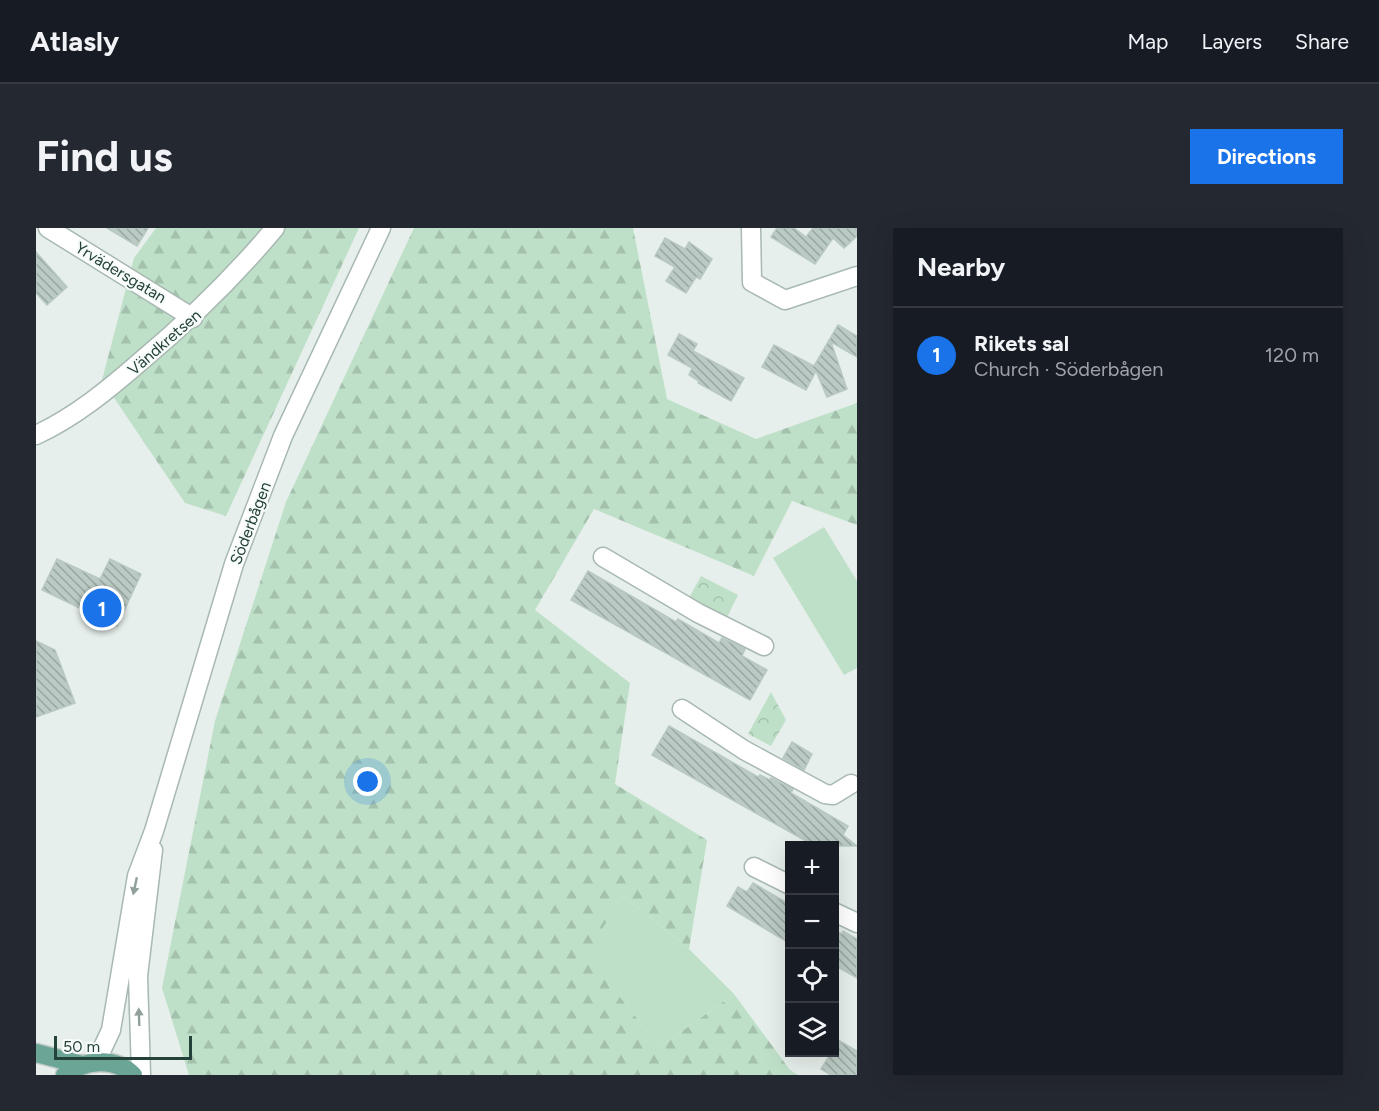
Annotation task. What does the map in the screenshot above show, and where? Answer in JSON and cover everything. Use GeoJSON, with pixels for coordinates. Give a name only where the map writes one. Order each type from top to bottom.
{"type":"FeatureCollection","features":[{"type":"Feature","properties":{"kind":"main road"},"geometry":{"type":"LineString","coordinates":[[36,1053],[89,1063],[114,1064],[133,1075]]}},
{"type":"Feature","properties":{"kind":"main road"},"geometry":{"type":"LineString","coordinates":[[65,1075],[89,1063]]}},
{"type":"Feature","properties":{"kind":"street","name":"Yrvädersgatan"},"geometry":{"type":"LineString","coordinates":[[48,228],[193,318]]}},
{"type":"Feature","properties":{"kind":"street","name":"Vändkretsen"},"geometry":{"type":"LineString","coordinates":[[36,435],[58,425],[118,381],[193,318],[242,268],[274,228]]}},
{"type":"Feature","properties":{"kind":"street","name":"Söderbågen"},"geometry":{"type":"LineString","coordinates":[[89,1063],[111,1030],[137,876],[154,831],[234,564],[283,436],[381,228]]}},
{"type":"Feature","properties":{"kind":"street"},"geometry":{"type":"LineString","coordinates":[[751,228],[752,282],[785,300],[857,276]]}},
{"type":"Feature","properties":{"kind":"street"},"geometry":{"type":"LineString","coordinates":[[603,557],[698,613],[764,646]]}},
{"type":"Feature","properties":{"kind":"street"},"geometry":{"type":"LineString","coordinates":[[682,710],[744,750],[825,794],[833,795],[851,784]]}},
{"type":"Feature","properties":{"kind":"street","name":"Söderbågen"},"geometry":{"type":"LineString","coordinates":[[141,1075],[138,976],[151,882],[154,831]]}},
{"type":"Feature","properties":{"kind":"street"},"geometry":{"type":"LineString","coordinates":[[754,867],[785,883]]}},
{"type":"Feature","properties":{"kind":"street"},"geometry":{"type":"LineString","coordinates":[[839,914],[857,923]]}},
{"type":"Feature","properties":{"kind":"green space"},"geometry":{"type":"Polygon","coordinates":[[[156,228],[359,228],[226,516],[185,503],[102,380],[134,258],[156,228]]]}},
{"type":"Feature","properties":{"kind":"green space"},"geometry":{"type":"Polygon","coordinates":[[[414,228],[633,228],[667,399],[756,439],[857,403],[857,525],[792,501],[754,576],[594,509],[535,610],[630,683],[615,784],[707,840],[689,949],[623,895],[586,955],[660,1047],[734,994],[790,1070],[798,1075],[189,1075],[162,988],[215,721],[286,502],[414,228]]]}},
{"type":"Feature","properties":{"kind":"green space"},"geometry":{"type":"Polygon","coordinates":[[[824,527],[857,581],[857,668],[844,675],[773,558],[824,527]]]}},
{"type":"Feature","properties":{"kind":"green space"},"geometry":{"type":"Polygon","coordinates":[[[701,576],[738,595],[727,617],[689,598],[701,576]]]}},
{"type":"Feature","properties":{"kind":"green space"},"geometry":{"type":"Polygon","coordinates":[[[771,692],[786,720],[771,746],[748,734],[771,692]]]}},
{"type":"Feature","properties":{"kind":"green space"},"geometry":{"type":"Polygon","coordinates":[[[623,895],[689,949],[734,994],[660,1047],[585,955],[623,895]]]}},
{"type":"Feature","properties":{"kind":"building"},"geometry":{"type":"Polygon","coordinates":[[[107,228],[148,228],[137,246],[107,228]]]}},
{"type":"Feature","properties":{"kind":"building"},"geometry":{"type":"Polygon","coordinates":[[[777,228],[794,228],[806,237],[813,228],[857,228],[857,236],[844,248],[833,238],[815,264],[771,237],[777,228]]]}},
{"type":"Feature","properties":{"kind":"building"},"geometry":{"type":"Polygon","coordinates":[[[665,238],[685,249],[689,242],[712,259],[700,279],[696,277],[686,293],[666,281],[675,267],[655,256],[665,238]]]}},
{"type":"Feature","properties":{"kind":"building"},"geometry":{"type":"Polygon","coordinates":[[[36,252],[67,287],[47,305],[36,293],[36,252]]]}},
{"type":"Feature","properties":{"kind":"building"},"geometry":{"type":"Polygon","coordinates":[[[838,325],[857,336],[857,357],[831,342],[847,389],[827,397],[816,371],[806,390],[762,367],[774,345],[814,366],[838,325]]]}},
{"type":"Feature","properties":{"kind":"building"},"geometry":{"type":"Polygon","coordinates":[[[679,334],[697,344],[693,351],[744,378],[731,401],[698,383],[699,381],[689,375],[692,368],[668,355],[679,334]]]}},
{"type":"Feature","properties":{"kind":"building"},"geometry":{"type":"Polygon","coordinates":[[[57,559],[100,579],[110,559],[141,574],[117,626],[42,590],[57,559]]]}},
{"type":"Feature","properties":{"kind":"building"},"geometry":{"type":"Polygon","coordinates":[[[588,571],[676,622],[678,619],[719,643],[722,638],[745,649],[742,656],[767,670],[750,700],[571,600],[588,571]]]}},
{"type":"Feature","properties":{"kind":"building"},"geometry":{"type":"Polygon","coordinates":[[[36,641],[55,650],[75,703],[36,717],[36,641]]]}},
{"type":"Feature","properties":{"kind":"building"},"geometry":{"type":"Polygon","coordinates":[[[669,726],[758,777],[760,775],[770,780],[771,778],[793,789],[791,793],[848,826],[843,835],[857,846],[839,846],[839,841],[806,841],[652,755],[669,726]]]}},
{"type":"Feature","properties":{"kind":"building"},"geometry":{"type":"Polygon","coordinates":[[[792,742],[812,754],[804,770],[783,758],[792,742]]]}},
{"type":"Feature","properties":{"kind":"building"},"geometry":{"type":"Polygon","coordinates":[[[753,883],[785,902],[785,941],[727,906],[738,887],[747,892],[753,883]]]}},
{"type":"Feature","properties":{"kind":"building"},"geometry":{"type":"Polygon","coordinates":[[[843,931],[857,939],[857,978],[839,968],[839,932],[842,934],[843,931]]]}},
{"type":"Feature","properties":{"kind":"building"},"geometry":{"type":"Polygon","coordinates":[[[839,1041],[857,1051],[857,1075],[831,1075],[821,1069],[828,1057],[839,1057],[839,1041]]]}},
{"type":"Feature","properties":{"kind":"place","name":"Rikets sal"},"geometry":{"type":"Point","coordinates":[102,608]}}]}
